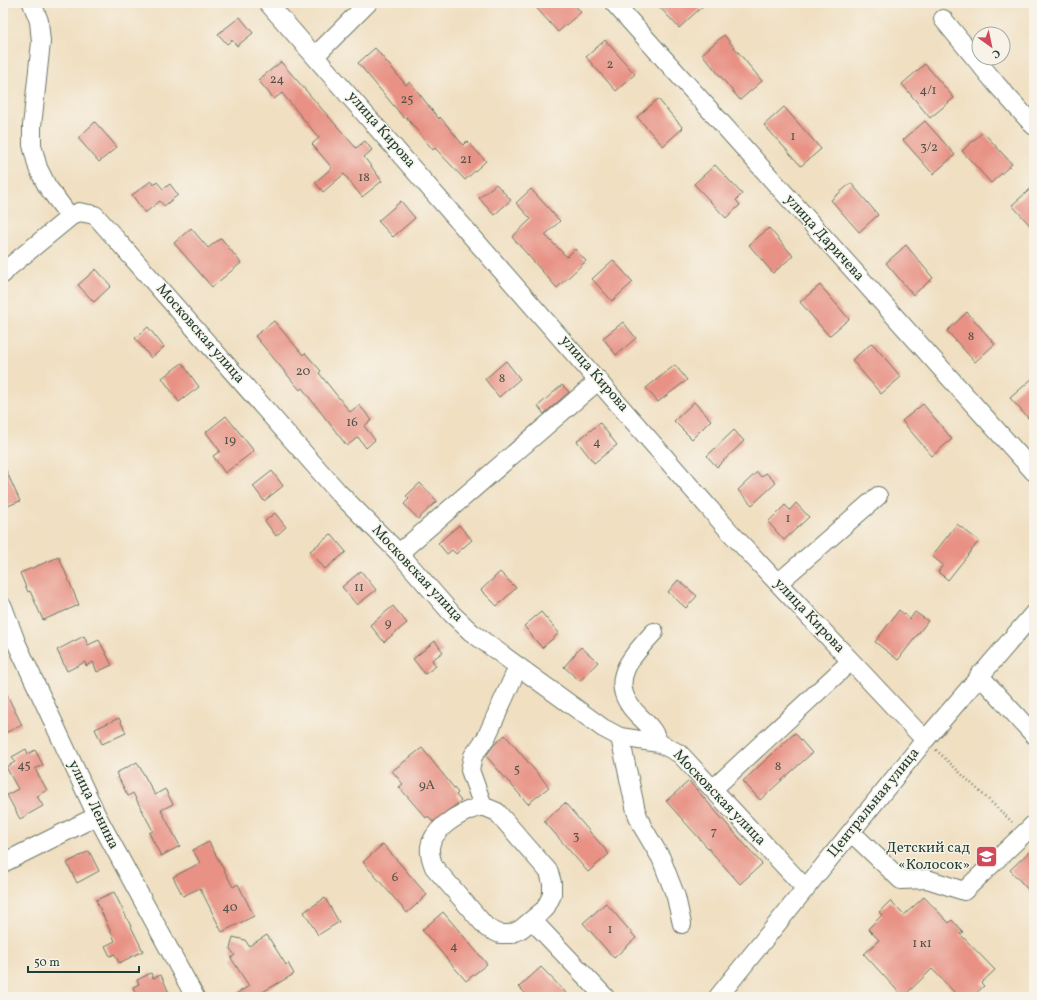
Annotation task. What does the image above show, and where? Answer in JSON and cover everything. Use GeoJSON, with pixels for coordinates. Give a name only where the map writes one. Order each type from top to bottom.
{"type":"FeatureCollection","features":[{"type":"Feature","properties":{"kind":"street"},"geometry":{"type":"LineString","coordinates":[[3,274],[8,268],[70,217],[47,186],[38,168],[32,145],[32,126],[41,42],[39,20],[32,3]]}},
{"type":"Feature","properties":{"kind":"street","name":"улица Кирова"},"geometry":{"type":"LineString","coordinates":[[268,3],[599,380],[730,532],[925,740]]}},
{"type":"Feature","properties":{"kind":"street"},"geometry":{"type":"LineString","coordinates":[[315,56],[368,3]]}},
{"type":"Feature","properties":{"kind":"street","name":"улица Даричева"},"geometry":{"type":"LineString","coordinates":[[614,3],[1034,472]]}},
{"type":"Feature","properties":{"kind":"street"},"geometry":{"type":"LineString","coordinates":[[943,19],[997,85],[1034,126]]}},
{"type":"Feature","properties":{"kind":"street","name":"Московская улица"},"geometry":{"type":"LineString","coordinates":[[70,217],[79,212],[95,215],[338,492],[399,553],[452,614],[471,632],[603,728],[620,737],[659,744],[680,754],[806,888]]}},
{"type":"Feature","properties":{"kind":"street"},"geometry":{"type":"LineString","coordinates":[[399,553],[599,380]]}},
{"type":"Feature","properties":{"kind":"street"},"geometry":{"type":"LineString","coordinates":[[778,583],[878,496]]}},
{"type":"Feature","properties":{"kind":"street","name":"улица Ленина"},"geometry":{"type":"LineString","coordinates":[[3,607],[16,642],[97,816],[195,997]]}},
{"type":"Feature","properties":{"kind":"street","name":"Центральная улица"},"geometry":{"type":"LineString","coordinates":[[718,997],[925,740],[979,675],[1034,613]]}},
{"type":"Feature","properties":{"kind":"street"},"geometry":{"type":"LineString","coordinates":[[654,632],[629,661],[623,677],[623,691],[629,704],[652,730],[659,744]]}},
{"type":"Feature","properties":{"kind":"street"},"geometry":{"type":"LineString","coordinates":[[713,789],[851,661]]}},
{"type":"Feature","properties":{"kind":"street"},"geometry":{"type":"LineString","coordinates":[[483,806],[470,770],[473,756],[486,738],[518,667]]}},
{"type":"Feature","properties":{"kind":"street"},"geometry":{"type":"LineString","coordinates":[[979,675],[1034,735]]}},
{"type":"Feature","properties":{"kind":"street"},"geometry":{"type":"LineString","coordinates":[[620,737],[636,811],[642,826],[661,858],[676,897],[682,924]]}},
{"type":"Feature","properties":{"kind":"street"},"geometry":{"type":"LineString","coordinates":[[483,806],[497,812],[549,872],[552,883],[552,895],[545,909],[532,920],[522,929],[511,934],[500,934],[487,928],[434,867],[430,855],[431,843],[437,832],[457,815],[470,809],[483,806]]}},
{"type":"Feature","properties":{"kind":"street"},"geometry":{"type":"LineString","coordinates":[[3,863],[97,816]]}},
{"type":"Feature","properties":{"kind":"street"},"geometry":{"type":"LineString","coordinates":[[851,832],[901,880],[927,879],[964,890],[1029,829]]}},
{"type":"Feature","properties":{"kind":"street"},"geometry":{"type":"LineString","coordinates":[[532,920],[605,997]]}},
{"type":"Feature","properties":{"kind":"path"},"geometry":{"type":"LineString","coordinates":[[925,740],[1029,829]]}},
{"type":"Feature","properties":{"kind":"building"},"geometry":{"type":"Polygon","coordinates":[[[532,3],[573,3],[581,12],[558,32],[532,3]]]}},
{"type":"Feature","properties":{"kind":"building"},"geometry":{"type":"Polygon","coordinates":[[[656,3],[706,3],[679,28],[656,3]]]}},
{"type":"Feature","properties":{"kind":"building"},"geometry":{"type":"Polygon","coordinates":[[[240,17],[253,33],[237,46],[232,40],[227,44],[218,34],[240,17]]]}},
{"type":"Feature","properties":{"kind":"building"},"geometry":{"type":"Polygon","coordinates":[[[724,35],[762,81],[740,100],[702,54],[724,35]]]}},
{"type":"Feature","properties":{"kind":"building"},"geometry":{"type":"Polygon","coordinates":[[[605,40],[635,74],[616,91],[586,57],[605,40]]]}},
{"type":"Feature","properties":{"kind":"building"},"geometry":{"type":"Polygon","coordinates":[[[375,48],[406,85],[410,82],[439,119],[440,117],[463,145],[467,141],[486,161],[465,180],[435,148],[433,150],[358,63],[375,48]]]}},
{"type":"Feature","properties":{"kind":"building"},"geometry":{"type":"Polygon","coordinates":[[[281,62],[356,148],[365,141],[372,150],[364,157],[382,181],[362,197],[344,174],[323,192],[315,182],[332,168],[312,144],[319,138],[282,93],[274,99],[258,80],[281,62]]]}},
{"type":"Feature","properties":{"kind":"building"},"geometry":{"type":"Polygon","coordinates":[[[925,64],[954,98],[930,118],[902,84],[925,64]]]}},
{"type":"Feature","properties":{"kind":"building"},"geometry":{"type":"Polygon","coordinates":[[[658,99],[683,128],[663,146],[637,117],[658,99]]]}},
{"type":"Feature","properties":{"kind":"building"},"geometry":{"type":"Polygon","coordinates":[[[784,107],[821,149],[801,166],[764,125],[784,107]]]}},
{"type":"Feature","properties":{"kind":"building"},"geometry":{"type":"Polygon","coordinates":[[[925,121],[955,155],[933,174],[903,140],[925,121]]]}},
{"type":"Feature","properties":{"kind":"building"},"geometry":{"type":"Polygon","coordinates":[[[95,122],[117,147],[99,162],[78,138],[95,122]]]}},
{"type":"Feature","properties":{"kind":"building"},"geometry":{"type":"Polygon","coordinates":[[[983,132],[1012,164],[991,183],[962,151],[983,132]]]}},
{"type":"Feature","properties":{"kind":"building"},"geometry":{"type":"Polygon","coordinates":[[[715,165],[742,194],[736,200],[740,205],[726,218],[694,184],[715,165]]]}},
{"type":"Feature","properties":{"kind":"building"},"geometry":{"type":"Polygon","coordinates":[[[151,181],[154,185],[157,182],[163,189],[170,184],[178,195],[164,206],[160,201],[145,213],[132,195],[151,181]]]}},
{"type":"Feature","properties":{"kind":"building"},"geometry":{"type":"Polygon","coordinates":[[[851,183],[878,215],[859,232],[831,200],[851,183]]]}},
{"type":"Feature","properties":{"kind":"building"},"geometry":{"type":"Polygon","coordinates":[[[496,184],[511,200],[494,215],[479,198],[496,184]]]}},
{"type":"Feature","properties":{"kind":"building"},"geometry":{"type":"Polygon","coordinates":[[[1034,186],[1034,230],[1012,205],[1034,186]]]}},
{"type":"Feature","properties":{"kind":"building"},"geometry":{"type":"Polygon","coordinates":[[[531,189],[560,221],[545,235],[567,257],[575,249],[586,261],[557,288],[512,237],[531,219],[516,203],[531,189]]]}},
{"type":"Feature","properties":{"kind":"building"},"geometry":{"type":"Polygon","coordinates":[[[401,201],[415,218],[393,237],[378,221],[401,201]]]}},
{"type":"Feature","properties":{"kind":"building"},"geometry":{"type":"Polygon","coordinates":[[[191,228],[208,248],[221,238],[241,263],[212,287],[174,243],[191,228]]]}},
{"type":"Feature","properties":{"kind":"building"},"geometry":{"type":"Polygon","coordinates":[[[769,228],[793,256],[773,273],[749,245],[769,228]]]}},
{"type":"Feature","properties":{"kind":"building"},"geometry":{"type":"Polygon","coordinates":[[[906,245],[933,278],[913,295],[886,263],[906,245]]]}},
{"type":"Feature","properties":{"kind":"building"},"geometry":{"type":"Polygon","coordinates":[[[613,260],[633,282],[612,301],[592,279],[613,260]]]}},
{"type":"Feature","properties":{"kind":"building"},"geometry":{"type":"Polygon","coordinates":[[[96,269],[111,286],[94,302],[78,285],[96,269]]]}},
{"type":"Feature","properties":{"kind":"building"},"geometry":{"type":"Polygon","coordinates":[[[820,285],[849,319],[829,336],[800,302],[820,285]]]}},
{"type":"Feature","properties":{"kind":"building"},"geometry":{"type":"Polygon","coordinates":[[[967,312],[995,344],[975,362],[947,331],[967,312]]]}},
{"type":"Feature","properties":{"kind":"building"},"geometry":{"type":"Polygon","coordinates":[[[274,321],[303,355],[305,353],[321,371],[319,373],[350,412],[359,405],[372,420],[364,426],[375,440],[366,448],[358,437],[347,446],[302,388],[300,390],[255,336],[274,321]]]}},
{"type":"Feature","properties":{"kind":"building"},"geometry":{"type":"Polygon","coordinates":[[[623,322],[636,338],[616,355],[603,338],[623,322]]]}},
{"type":"Feature","properties":{"kind":"building"},"geometry":{"type":"Polygon","coordinates":[[[148,327],[164,347],[151,358],[135,338],[148,327]]]}},
{"type":"Feature","properties":{"kind":"building"},"geometry":{"type":"Polygon","coordinates":[[[872,343],[901,377],[881,394],[852,360],[872,343]]]}},
{"type":"Feature","properties":{"kind":"building"},"geometry":{"type":"Polygon","coordinates":[[[506,361],[520,379],[499,397],[485,379],[506,361]]]}},
{"type":"Feature","properties":{"kind":"building"},"geometry":{"type":"Polygon","coordinates":[[[182,363],[199,387],[179,402],[162,378],[182,363]]]}},
{"type":"Feature","properties":{"kind":"building"},"geometry":{"type":"Polygon","coordinates":[[[675,365],[687,380],[658,402],[646,388],[675,365]]]}},
{"type":"Feature","properties":{"kind":"building"},"geometry":{"type":"Polygon","coordinates":[[[1034,377],[1034,413],[1028,418],[1010,398],[1034,377]]]}},
{"type":"Feature","properties":{"kind":"building"},"geometry":{"type":"Polygon","coordinates":[[[562,385],[569,392],[544,414],[538,406],[562,385]]]}},
{"type":"Feature","properties":{"kind":"building"},"geometry":{"type":"Polygon","coordinates":[[[694,402],[711,420],[692,439],[674,421],[694,402]]]}},
{"type":"Feature","properties":{"kind":"building"},"geometry":{"type":"Polygon","coordinates":[[[923,404],[952,439],[932,456],[902,421],[923,404]]]}},
{"type":"Feature","properties":{"kind":"building"},"geometry":{"type":"Polygon","coordinates":[[[226,416],[254,451],[225,473],[213,456],[220,451],[206,432],[226,416]]]}},
{"type":"Feature","properties":{"kind":"building"},"geometry":{"type":"Polygon","coordinates":[[[600,423],[617,445],[594,463],[577,441],[600,423]]]}},
{"type":"Feature","properties":{"kind":"building"},"geometry":{"type":"Polygon","coordinates":[[[734,430],[744,441],[717,467],[707,456],[734,430]]]}},
{"type":"Feature","properties":{"kind":"building"},"geometry":{"type":"Polygon","coordinates":[[[3,464],[20,501],[3,508],[3,464]]]}},
{"type":"Feature","properties":{"kind":"building"},"geometry":{"type":"Polygon","coordinates":[[[272,471],[283,486],[264,501],[253,486],[272,471]]]}},
{"type":"Feature","properties":{"kind":"building"},"geometry":{"type":"Polygon","coordinates":[[[757,472],[761,477],[766,473],[776,483],[752,505],[738,490],[757,472]]]}},
{"type":"Feature","properties":{"kind":"building"},"geometry":{"type":"Polygon","coordinates":[[[420,483],[437,501],[418,519],[404,504],[409,499],[406,496],[420,483]]]}},
{"type":"Feature","properties":{"kind":"building"},"geometry":{"type":"Polygon","coordinates":[[[796,503],[809,517],[784,540],[768,522],[785,505],[790,510],[796,503]]]}},
{"type":"Feature","properties":{"kind":"building"},"geometry":{"type":"Polygon","coordinates":[[[275,513],[286,527],[276,536],[265,521],[275,513]]]}},
{"type":"Feature","properties":{"kind":"building"},"geometry":{"type":"Polygon","coordinates":[[[957,524],[979,541],[948,580],[938,572],[943,565],[932,556],[957,524]]]}},
{"type":"Feature","properties":{"kind":"building"},"geometry":{"type":"Polygon","coordinates":[[[459,525],[472,540],[456,554],[452,550],[447,554],[438,543],[459,525]]]}},
{"type":"Feature","properties":{"kind":"building"},"geometry":{"type":"Polygon","coordinates":[[[331,534],[346,552],[325,569],[310,551],[331,534]]]}},
{"type":"Feature","properties":{"kind":"building"},"geometry":{"type":"Polygon","coordinates":[[[59,557],[79,605],[43,620],[20,573],[59,557]]]}},
{"type":"Feature","properties":{"kind":"building"},"geometry":{"type":"Polygon","coordinates":[[[361,571],[376,590],[357,605],[342,587],[361,571]]]}},
{"type":"Feature","properties":{"kind":"building"},"geometry":{"type":"Polygon","coordinates":[[[500,572],[516,588],[497,606],[481,590],[500,572]]]}},
{"type":"Feature","properties":{"kind":"building"},"geometry":{"type":"Polygon","coordinates":[[[678,580],[697,596],[686,608],[668,592],[678,580]]]}},
{"type":"Feature","properties":{"kind":"building"},"geometry":{"type":"Polygon","coordinates":[[[393,606],[407,623],[384,642],[370,625],[393,606]]]}},
{"type":"Feature","properties":{"kind":"building"},"geometry":{"type":"Polygon","coordinates":[[[899,610],[910,619],[915,612],[928,621],[898,660],[875,642],[899,610]]]}},
{"type":"Feature","properties":{"kind":"building"},"geometry":{"type":"Polygon","coordinates":[[[541,612],[559,633],[542,648],[524,626],[541,612]]]}},
{"type":"Feature","properties":{"kind":"building"},"geometry":{"type":"Polygon","coordinates":[[[84,636],[88,645],[99,640],[112,665],[97,672],[93,662],[86,666],[85,662],[67,671],[57,650],[84,636]]]}},
{"type":"Feature","properties":{"kind":"building"},"geometry":{"type":"Polygon","coordinates":[[[435,641],[443,652],[432,660],[436,666],[425,674],[413,659],[435,641]]]}},
{"type":"Feature","properties":{"kind":"building"},"geometry":{"type":"Polygon","coordinates":[[[581,647],[598,662],[580,681],[564,667],[581,647]]]}},
{"type":"Feature","properties":{"kind":"building"},"geometry":{"type":"Polygon","coordinates":[[[3,687],[22,725],[3,734],[3,687]]]}},
{"type":"Feature","properties":{"kind":"building"},"geometry":{"type":"Polygon","coordinates":[[[119,718],[126,733],[102,744],[95,729],[119,718]]]}},
{"type":"Feature","properties":{"kind":"building"},"geometry":{"type":"Polygon","coordinates":[[[795,733],[812,753],[760,800],[743,781],[795,733]]]}},
{"type":"Feature","properties":{"kind":"building"},"geometry":{"type":"Polygon","coordinates":[[[505,735],[549,787],[528,804],[486,756],[494,745],[505,735]]]}},
{"type":"Feature","properties":{"kind":"building"},"geometry":{"type":"Polygon","coordinates":[[[422,748],[458,793],[456,795],[461,801],[433,822],[428,816],[426,818],[399,787],[403,784],[392,771],[422,748]]]}},
{"type":"Feature","properties":{"kind":"building"},"geometry":{"type":"Polygon","coordinates":[[[26,749],[28,754],[35,750],[43,765],[35,769],[47,790],[37,796],[43,806],[20,819],[7,795],[18,789],[6,767],[15,762],[12,757],[26,749]]]}},
{"type":"Feature","properties":{"kind":"building"},"geometry":{"type":"Polygon","coordinates":[[[137,762],[155,795],[165,789],[173,804],[161,810],[180,846],[161,856],[149,833],[153,831],[133,793],[128,796],[116,773],[137,762]]]}},
{"type":"Feature","properties":{"kind":"building"},"geometry":{"type":"Polygon","coordinates":[[[689,781],[762,864],[740,884],[666,801],[689,781]]]}},
{"type":"Feature","properties":{"kind":"building"},"geometry":{"type":"Polygon","coordinates":[[[565,803],[609,854],[588,872],[544,821],[565,803]]]}},
{"type":"Feature","properties":{"kind":"building"},"geometry":{"type":"Polygon","coordinates":[[[209,842],[233,887],[238,884],[254,916],[222,932],[200,888],[183,896],[173,877],[200,863],[193,850],[209,842]]]}},
{"type":"Feature","properties":{"kind":"building"},"geometry":{"type":"Polygon","coordinates":[[[383,844],[427,895],[407,913],[363,862],[383,844]]]}},
{"type":"Feature","properties":{"kind":"building"},"geometry":{"type":"Polygon","coordinates":[[[1034,847],[1034,896],[1010,870],[1034,847]]]}},
{"type":"Feature","properties":{"kind":"building"},"geometry":{"type":"Polygon","coordinates":[[[89,851],[99,871],[77,883],[67,863],[89,851]]]}},
{"type":"Feature","properties":{"kind":"building"},"geometry":{"type":"Polygon","coordinates":[[[114,892],[143,951],[119,963],[115,954],[110,956],[105,946],[115,941],[96,900],[114,892]]]}},
{"type":"Feature","properties":{"kind":"building"},"geometry":{"type":"Polygon","coordinates":[[[924,897],[949,923],[952,920],[963,932],[960,934],[995,970],[981,983],[984,986],[972,997],[959,997],[932,969],[903,997],[864,954],[879,940],[868,929],[882,915],[879,912],[890,901],[904,915],[924,897]]]}},
{"type":"Feature","properties":{"kind":"building"},"geometry":{"type":"Polygon","coordinates":[[[325,898],[339,922],[318,935],[304,912],[325,898]]]}},
{"type":"Feature","properties":{"kind":"building"},"geometry":{"type":"Polygon","coordinates":[[[606,903],[636,938],[614,958],[583,923],[606,903]]]}},
{"type":"Feature","properties":{"kind":"building"},"geometry":{"type":"Polygon","coordinates":[[[443,912],[487,964],[466,981],[422,930],[443,912]]]}},
{"type":"Feature","properties":{"kind":"building"},"geometry":{"type":"Polygon","coordinates":[[[267,935],[286,965],[288,963],[294,974],[254,997],[231,997],[249,986],[231,958],[235,955],[230,949],[233,937],[245,940],[249,946],[267,935]]]}},
{"type":"Feature","properties":{"kind":"building"},"geometry":{"type":"Polygon","coordinates":[[[541,967],[570,997],[529,997],[519,987],[541,967]]]}},
{"type":"Feature","properties":{"kind":"building"},"geometry":{"type":"Polygon","coordinates":[[[151,973],[153,978],[161,975],[169,993],[161,997],[137,997],[133,987],[139,984],[137,980],[151,973]]]}},
{"type":"Feature","properties":{"kind":"place","name":"Детский сад «Колосок»"},"geometry":{"type":"Point","coordinates":[986,857]}}]}
